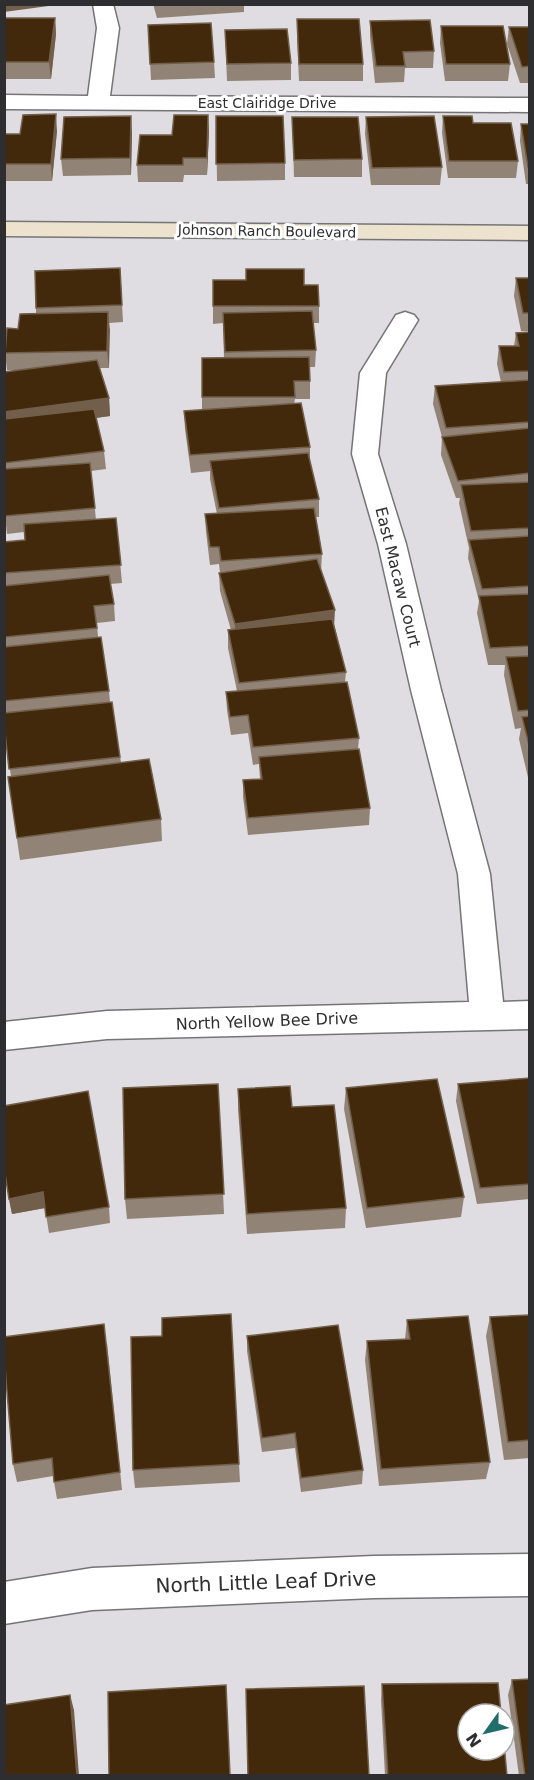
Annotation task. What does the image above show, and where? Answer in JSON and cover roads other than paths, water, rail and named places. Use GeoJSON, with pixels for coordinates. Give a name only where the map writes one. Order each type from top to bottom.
{"type":"FeatureCollection","features":[{"type":"Feature","properties":{"kind":"street"},"geometry":{"type":"LineString","coordinates":[[98,102],[108,28],[103,4]]}},
{"type":"Feature","properties":{"kind":"street","name":"East Clairidge Drive"},"geometry":{"type":"LineString","coordinates":[[4,102],[530,105]]}},
{"type":"Feature","properties":{"kind":"street","name":"Johnson Ranch Boulevard"},"geometry":{"type":"LineString","coordinates":[[4,229],[530,233]]}},
{"type":"Feature","properties":{"kind":"street","name":"East Macaw Court"},"geometry":{"type":"LineString","coordinates":[[405,320],[373,373],[365,454],[392,544],[426,690],[474,874],[487,1015]]}},
{"type":"Feature","properties":{"kind":"street","name":"North Yellow Bee Drive"},"geometry":{"type":"LineString","coordinates":[[4,1036],[106,1025],[530,1015]]}},
{"type":"Feature","properties":{"kind":"street","name":"North Little Leaf Drive"},"geometry":{"type":"LineString","coordinates":[[4,1603],[92,1589],[374,1577],[530,1575]]}}]}
